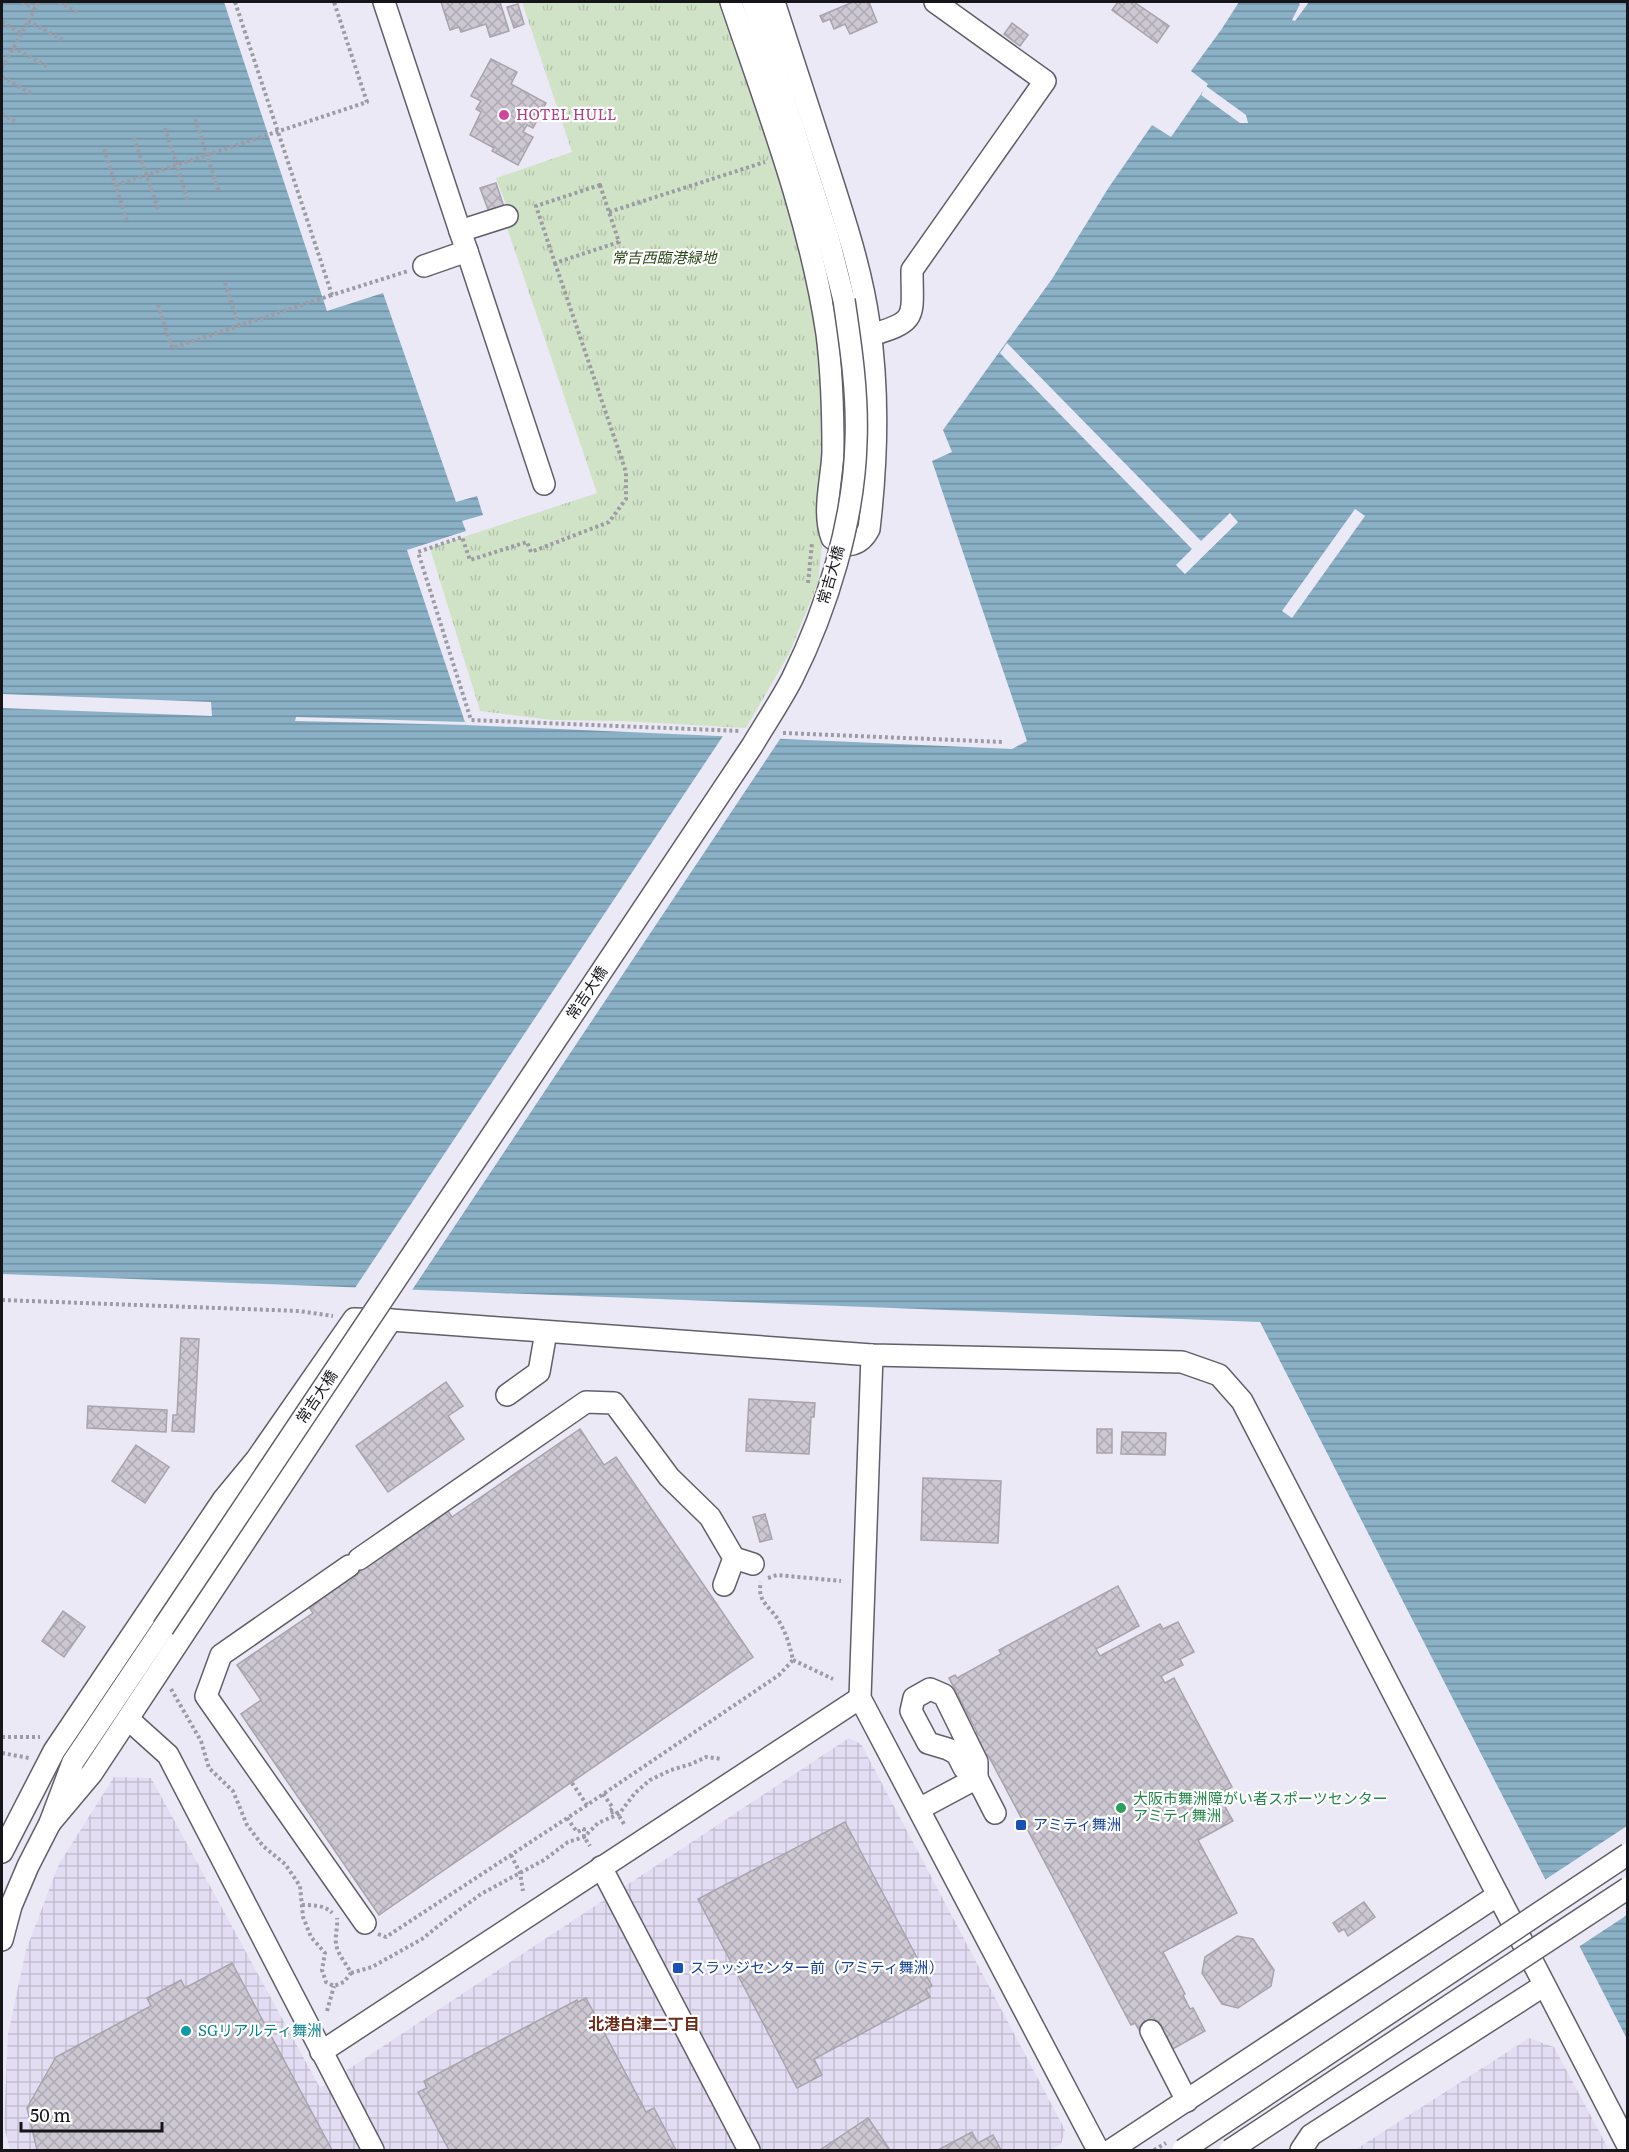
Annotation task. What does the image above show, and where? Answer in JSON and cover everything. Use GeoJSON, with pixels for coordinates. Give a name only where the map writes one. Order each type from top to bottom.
{"type":"FeatureCollection","features":[{"type":"Feature","properties":{"kind":"street"},"geometry":{"type":"LineString","coordinates":[[384,2],[544,484]]}},
{"type":"Feature","properties":{"kind":"street"},"geometry":{"type":"LineString","coordinates":[[731,2],[786,165],[811,248],[827,334],[832,386],[832,454],[827,523],[832,538],[844,546],[860,541],[868,529],[870,520],[876,382],[871,335],[862,281],[849,235],[774,2]]}},
{"type":"Feature","properties":{"kind":"street","name":"常吉大橋"},"geometry":{"type":"LineString","coordinates":[[73,1762],[752,746],[791,681],[824,602],[836,564],[850,504],[856,431],[855,385],[844,300],[828,237],[753,2]]}},
{"type":"Feature","properties":{"kind":"street"},"geometry":{"type":"LineString","coordinates":[[871,335],[903,325],[909,318],[912,308],[912,270],[1045,81],[934,2]]}},
{"type":"Feature","properties":{"kind":"street"},"geometry":{"type":"LineString","coordinates":[[424,266],[507,216]]}},
{"type":"Feature","properties":{"kind":"street"},"geometry":{"type":"LineString","coordinates":[[2,1852],[54,1751],[223,1500],[256,1460],[354,1319],[872,1355],[1182,1362],[1219,1375],[1242,1401],[1628,2145]]}},
{"type":"Feature","properties":{"kind":"street"},"geometry":{"type":"LineString","coordinates":[[50,1823],[92,1773],[391,1320]]}},
{"type":"Feature","properties":{"kind":"street"},"geometry":{"type":"LineString","coordinates":[[507,1395],[539,1372],[546,1332]]}},
{"type":"Feature","properties":{"kind":"street"},"geometry":{"type":"LineString","coordinates":[[872,1355],[860,1698],[1098,2151]]}},
{"type":"Feature","properties":{"kind":"street"},"geometry":{"type":"LineString","coordinates":[[364,1923],[206,1696],[221,1655],[586,1402],[614,1403],[669,1477],[710,1517],[744,1561],[724,1586]]}},
{"type":"Feature","properties":{"kind":"street"},"geometry":{"type":"LineString","coordinates":[[321,2052],[860,1698]]}},
{"type":"Feature","properties":{"kind":"street"},"geometry":{"type":"LineString","coordinates":[[128,1719],[168,1755],[374,2151]]}},
{"type":"Feature","properties":{"kind":"street"},"geometry":{"type":"LineString","coordinates":[[26,1806],[73,1762]]}},
{"type":"Feature","properties":{"kind":"street"},"geometry":{"type":"LineString","coordinates":[[2,1940],[15,1896],[50,1823],[73,1762]]}},
{"type":"Feature","properties":{"kind":"street"},"geometry":{"type":"LineString","coordinates":[[919,1809],[977,1778],[995,1813]]}},
{"type":"Feature","properties":{"kind":"street"},"geometry":{"type":"LineString","coordinates":[[1183,2151],[1628,1854]]}},
{"type":"Feature","properties":{"kind":"street"},"geometry":{"type":"LineString","coordinates":[[602,1867],[749,2151]]}},
{"type":"Feature","properties":{"kind":"street"},"geometry":{"type":"LineString","coordinates":[[1230,2151],[1628,1888]]}},
{"type":"Feature","properties":{"kind":"street"},"geometry":{"type":"LineString","coordinates":[[1111,2151],[1498,1895]]}},
{"type":"Feature","properties":{"kind":"street"},"geometry":{"type":"LineString","coordinates":[[1301,2151],[1311,2135],[1544,1986]]}},
{"type":"Feature","properties":{"kind":"street"},"geometry":{"type":"LineString","coordinates":[[1151,2031],[1186,2101]]}},
{"type":"Feature","properties":{"kind":"path"},"geometry":{"type":"LineString","coordinates":[[22,2],[35,9]]}},
{"type":"Feature","properties":{"kind":"path"},"geometry":{"type":"LineString","coordinates":[[2,68],[39,2]]}},
{"type":"Feature","properties":{"kind":"path"},"geometry":{"type":"LineString","coordinates":[[59,2],[79,13]]}},
{"type":"Feature","properties":{"kind":"path"},"geometry":{"type":"LineString","coordinates":[[235,2],[332,295]]}},
{"type":"Feature","properties":{"kind":"path"},"geometry":{"type":"LineString","coordinates":[[116,185],[367,102],[334,2]]}},
{"type":"Feature","properties":{"kind":"path"},"geometry":{"type":"LineString","coordinates":[[28,21],[63,40]]}},
{"type":"Feature","properties":{"kind":"path"},"geometry":{"type":"LineString","coordinates":[[2,22],[21,33]]}},
{"type":"Feature","properties":{"kind":"path"},"geometry":{"type":"LineString","coordinates":[[14,47],[48,67]]}},
{"type":"Feature","properties":{"kind":"path"},"geometry":{"type":"LineString","coordinates":[[2,54],[7,57]]}},
{"type":"Feature","properties":{"kind":"path"},"geometry":{"type":"LineString","coordinates":[[2,77],[31,93]]}},
{"type":"Feature","properties":{"kind":"path"},"geometry":{"type":"LineString","coordinates":[[2,114],[16,122]]}},
{"type":"Feature","properties":{"kind":"path"},"geometry":{"type":"LineString","coordinates":[[195,119],[219,192]]}},
{"type":"Feature","properties":{"kind":"path"},"geometry":{"type":"LineString","coordinates":[[165,128],[188,201]]}},
{"type":"Feature","properties":{"kind":"path"},"geometry":{"type":"LineString","coordinates":[[134,138],[158,209]]}},
{"type":"Feature","properties":{"kind":"path"},"geometry":{"type":"LineString","coordinates":[[104,149],[127,221]]}},
{"type":"Feature","properties":{"kind":"path"},"geometry":{"type":"LineString","coordinates":[[609,212],[774,159]]}},
{"type":"Feature","properties":{"kind":"path"},"geometry":{"type":"LineString","coordinates":[[555,263],[619,242],[600,185],[536,206],[555,263],[626,472],[626,499],[609,522],[531,552],[527,542],[470,560],[462,537],[418,552],[471,720],[743,731]]}},
{"type":"Feature","properties":{"kind":"path"},"geometry":{"type":"LineString","coordinates":[[158,305],[172,348],[424,266]]}},
{"type":"Feature","properties":{"kind":"path"},"geometry":{"type":"LineString","coordinates":[[225,283],[239,326]]}},
{"type":"Feature","properties":{"kind":"path"},"geometry":{"type":"LineString","coordinates":[[779,732],[1004,742]]}},
{"type":"Feature","properties":{"kind":"path"},"geometry":{"type":"LineString","coordinates":[[2,1300],[299,1311],[354,1319]]}},
{"type":"Feature","properties":{"kind":"path"},"geometry":{"type":"LineString","coordinates":[[793,1660],[789,1641],[779,1620],[764,1604],[759,1591],[762,1580],[777,1575],[841,1581]]}},
{"type":"Feature","properties":{"kind":"path"},"geometry":{"type":"LineString","coordinates":[[364,1923],[372,1933],[386,1937],[779,1675],[793,1660]]}},
{"type":"Feature","properties":{"kind":"path"},"geometry":{"type":"LineString","coordinates":[[793,1660],[833,1679]]}},
{"type":"Feature","properties":{"kind":"path"},"geometry":{"type":"LineString","coordinates":[[167,1685],[201,1741],[209,1768],[233,1791],[247,1825],[263,1846],[285,1864],[300,1886],[303,1917],[311,1937],[325,1953],[322,1970],[326,1982],[334,1986],[344,1982],[351,1973],[372,1967],[422,1940],[447,1918],[481,1894],[544,1860],[568,1842],[584,1837],[598,1823],[619,1814],[635,1793],[650,1780],[706,1757],[722,1759]]}},
{"type":"Feature","properties":{"kind":"path"},"geometry":{"type":"LineString","coordinates":[[2,1737],[46,1736]]}},
{"type":"Feature","properties":{"kind":"path"},"geometry":{"type":"LineString","coordinates":[[2,1753],[32,1759]]}},
{"type":"Feature","properties":{"kind":"path"},"geometry":{"type":"LineString","coordinates":[[572,1783],[587,1805]]}},
{"type":"Feature","properties":{"kind":"path"},"geometry":{"type":"LineString","coordinates":[[603,1794],[613,1808],[610,1814],[616,1811],[624,1824]]}},
{"type":"Feature","properties":{"kind":"path"},"geometry":{"type":"LineString","coordinates":[[567,1818],[577,1832],[584,1829],[584,1837],[590,1846]]}},
{"type":"Feature","properties":{"kind":"path"},"geometry":{"type":"LineString","coordinates":[[511,1855],[520,1873],[523,1891]]}},
{"type":"Feature","properties":{"kind":"path"},"geometry":{"type":"LineString","coordinates":[[302,1905],[315,1905],[329,1909],[337,1919],[335,1941],[339,1955],[351,1973]]}},
{"type":"Feature","properties":{"kind":"path"},"geometry":{"type":"LineString","coordinates":[[327,2011],[334,1986]]}},
{"type":"Feature","properties":{"kind":"shaded area"},"geometry":{"type":"Polygon","coordinates":[[[849,1738],[861,1744],[1065,2130],[1061,2144],[1051,2150],[10,2150],[4,2126],[8,2034],[26,1950],[59,1864],[114,1777],[151,1778],[320,2088],[849,1738]]]}},
{"type":"Feature","properties":{"kind":"shaded area"},"geometry":{"type":"Polygon","coordinates":[[[1529,2038],[1554,2047],[1609,2150],[1355,2150],[1529,2038]]]}},
{"type":"Feature","properties":{"kind":"green space","name":"常吉西臨港緑地"},"geometry":{"type":"Polygon","coordinates":[[[522,2],[727,2],[777,152],[825,363],[823,538],[818,583],[789,654],[746,728],[621,721],[552,720],[480,711],[430,548],[597,493],[501,210],[507,207],[496,178],[572,152],[522,2]]]}},
{"type":"Feature","properties":{"kind":"water"},"geometry":{"type":"Polygon","coordinates":[[[2,2],[224,2],[327,311],[383,293],[456,502],[477,496],[483,515],[462,521],[466,531],[407,550],[466,725],[1012,749],[1027,741],[932,461],[952,452],[943,430],[1052,279],[1109,187],[1152,125],[1171,137],[1208,84],[1191,71],[1239,2],[1297,2],[1300,4],[1292,20],[1295,21],[1309,2],[1627,2],[1627,2039],[1260,1322],[2,1274],[2,2]]]}},
{"type":"Feature","properties":{"kind":"pier"},"geometry":{"type":"Polygon","coordinates":[[[1206,86],[1246,115],[1248,123],[1240,123],[1201,95],[1206,86]]]}},
{"type":"Feature","properties":{"kind":"pier"},"geometry":{"type":"Polygon","coordinates":[[[1007,343],[1201,541],[1230,513],[1238,522],[1185,574],[1176,565],[1192,549],[1000,353],[1007,343]]]}},
{"type":"Feature","properties":{"kind":"pier"},"geometry":{"type":"Polygon","coordinates":[[[1355,509],[1365,516],[1292,618],[1282,611],[1355,509]]]}},
{"type":"Feature","properties":{"kind":"pier"},"geometry":{"type":"Polygon","coordinates":[[[2,694],[211,702],[212,716],[2,708],[2,694]]]}},
{"type":"Feature","properties":{"kind":"pier"},"geometry":{"type":"Polygon","coordinates":[[[296,717],[465,722],[466,725],[295,721],[296,717]]]}},
{"type":"Feature","properties":{"kind":"pier"},"geometry":{"type":"Polygon","coordinates":[[[725,733],[782,736],[410,1293],[353,1291],[725,733]]]}},
{"type":"Feature","properties":{"kind":"pier"},"geometry":{"type":"Polygon","coordinates":[[[1627,1826],[1627,1915],[1577,1948],[1543,1881],[1627,1826]]]}},
{"type":"Feature","properties":{"kind":"building"},"geometry":{"type":"Polygon","coordinates":[[[441,2],[500,2],[509,31],[490,37],[486,24],[461,32],[459,27],[450,30],[441,2]]]}},
{"type":"Feature","properties":{"kind":"building"},"geometry":{"type":"Polygon","coordinates":[[[853,2],[869,2],[877,22],[850,34],[845,24],[834,29],[830,19],[823,22],[820,16],[853,2]]]}},
{"type":"Feature","properties":{"kind":"building"},"geometry":{"type":"Polygon","coordinates":[[[1118,2],[1134,2],[1169,26],[1157,43],[1112,10],[1118,2]]]}},
{"type":"Feature","properties":{"kind":"building"},"geometry":{"type":"Polygon","coordinates":[[[518,4],[524,24],[514,28],[507,7],[518,4]]]}},
{"type":"Feature","properties":{"kind":"building"},"geometry":{"type":"Polygon","coordinates":[[[1012,23],[1028,35],[1020,46],[1004,34],[1012,23]]]}},
{"type":"Feature","properties":{"kind":"building"},"geometry":{"type":"Polygon","coordinates":[[[491,59],[517,72],[511,84],[546,103],[533,128],[527,125],[523,132],[533,137],[518,165],[492,151],[494,148],[470,135],[481,112],[476,109],[481,101],[471,96],[491,59]]]}},
{"type":"Feature","properties":{"kind":"building"},"geometry":{"type":"Polygon","coordinates":[[[496,183],[504,207],[489,212],[480,188],[496,183]]]}},
{"type":"Feature","properties":{"kind":"building"},"geometry":{"type":"Polygon","coordinates":[[[181,1338],[199,1339],[194,1432],[172,1431],[173,1415],[177,1415],[181,1338]]]}},
{"type":"Feature","properties":{"kind":"building"},"geometry":{"type":"Polygon","coordinates":[[[446,1382],[463,1406],[448,1416],[464,1439],[388,1492],[356,1446],[446,1382]]]}},
{"type":"Feature","properties":{"kind":"building"},"geometry":{"type":"Polygon","coordinates":[[[749,1399],[815,1403],[814,1417],[811,1417],[809,1454],[746,1451],[749,1399]]]}},
{"type":"Feature","properties":{"kind":"building"},"geometry":{"type":"Polygon","coordinates":[[[88,1406],[167,1410],[166,1432],[87,1428],[88,1406]]]}},
{"type":"Feature","properties":{"kind":"building"},"geometry":{"type":"Polygon","coordinates":[[[580,1429],[604,1465],[616,1457],[753,1657],[379,1915],[241,1714],[261,1700],[237,1665],[313,1613],[309,1607],[448,1511],[452,1517],[580,1429]]]}},
{"type":"Feature","properties":{"kind":"building"},"geometry":{"type":"Polygon","coordinates":[[[1097,1429],[1112,1429],[1112,1453],[1097,1453],[1097,1429]]]}},
{"type":"Feature","properties":{"kind":"building"},"geometry":{"type":"Polygon","coordinates":[[[1122,1432],[1166,1433],[1165,1455],[1121,1454],[1122,1432]]]}},
{"type":"Feature","properties":{"kind":"building"},"geometry":{"type":"Polygon","coordinates":[[[136,1445],[169,1467],[145,1503],[112,1481],[136,1445]]]}},
{"type":"Feature","properties":{"kind":"building"},"geometry":{"type":"Polygon","coordinates":[[[923,1478],[1001,1481],[998,1543],[921,1540],[923,1478]]]}},
{"type":"Feature","properties":{"kind":"building"},"geometry":{"type":"Polygon","coordinates":[[[765,1514],[772,1539],[760,1542],[753,1517],[765,1514]]]}},
{"type":"Feature","properties":{"kind":"building","name":"大阪市舞洲障がい者スポーツセンター アミティ舞洲"},"geometry":{"type":"Polygon","coordinates":[[[1118,1586],[1139,1626],[1096,1649],[1100,1656],[1160,1624],[1163,1629],[1178,1622],[1194,1652],[1180,1659],[1183,1665],[1161,1676],[1165,1683],[1174,1678],[1232,1787],[1218,1794],[1233,1821],[1198,1840],[1237,1913],[1163,1952],[1185,1994],[1183,1995],[1190,2009],[1193,2008],[1205,2031],[1171,2050],[1142,2035],[1135,2023],[1131,2025],[988,1755],[984,1757],[972,1735],[977,1732],[949,1678],[955,1675],[957,1678],[1001,1654],[999,1650],[1118,1586]]]}},
{"type":"Feature","properties":{"kind":"building"},"geometry":{"type":"Polygon","coordinates":[[[63,1611],[85,1627],[64,1657],[42,1641],[63,1611]]]}},
{"type":"Feature","properties":{"kind":"building"},"geometry":{"type":"Polygon","coordinates":[[[845,1822],[932,1986],[926,1989],[930,1997],[814,2059],[822,2075],[797,2088],[698,1899],[845,1822]]]}},
{"type":"Feature","properties":{"kind":"building"},"geometry":{"type":"Polygon","coordinates":[[[1364,1902],[1375,1917],[1348,1936],[1344,1929],[1339,1932],[1333,1923],[1364,1902]]]}},
{"type":"Feature","properties":{"kind":"building"},"geometry":{"type":"Polygon","coordinates":[[[1237,1936],[1253,1939],[1274,1970],[1271,1986],[1238,2008],[1222,2004],[1202,1973],[1205,1957],[1237,1936]]]}},
{"type":"Feature","properties":{"kind":"building","name":"SGリアルティ舞洲"},"geometry":{"type":"Polygon","coordinates":[[[232,1963],[332,2150],[37,2150],[27,2108],[56,2057],[151,2006],[147,1998],[181,1980],[185,1988],[232,1963]]]}},
{"type":"Feature","properties":{"kind":"building"},"geometry":{"type":"Polygon","coordinates":[[[586,1998],[646,2112],[654,2108],[676,2150],[449,2150],[418,2092],[427,2088],[424,2081],[577,2000],[578,2002],[586,1998]]]}},
{"type":"Feature","properties":{"kind":"building"},"geometry":{"type":"Polygon","coordinates":[[[868,2118],[890,2150],[820,2150],[868,2118]]]}},
{"type":"Feature","properties":{"kind":"building"},"geometry":{"type":"Polygon","coordinates":[[[972,2132],[978,2143],[993,2135],[1001,2150],[938,2150],[972,2132]]]}},
{"type":"Feature","properties":{"kind":"place","name":"HOTEL HULL"},"geometry":{"type":"Point","coordinates":[504,115]}},
{"type":"Feature","properties":{"kind":"place","name":"大阪市舞洲障がい者スポーツセンター アミティ舞洲"},"geometry":{"type":"Point","coordinates":[1121,1808]}},
{"type":"Feature","properties":{"kind":"place","name":"アミティ舞洲"},"geometry":{"type":"Point","coordinates":[1021,1825]}},
{"type":"Feature","properties":{"kind":"place","name":"スラッジセンター前（アミティ舞洲）"},"geometry":{"type":"Point","coordinates":[678,1968]}},
{"type":"Feature","properties":{"kind":"place","name":"SGリアルティ舞洲"},"geometry":{"type":"Point","coordinates":[186,2031]}},
{"type":"Feature","properties":{"kind":"district","name":"北港白津二丁目"},"geometry":{"type":"Point","coordinates":[644,2024]}}]}
